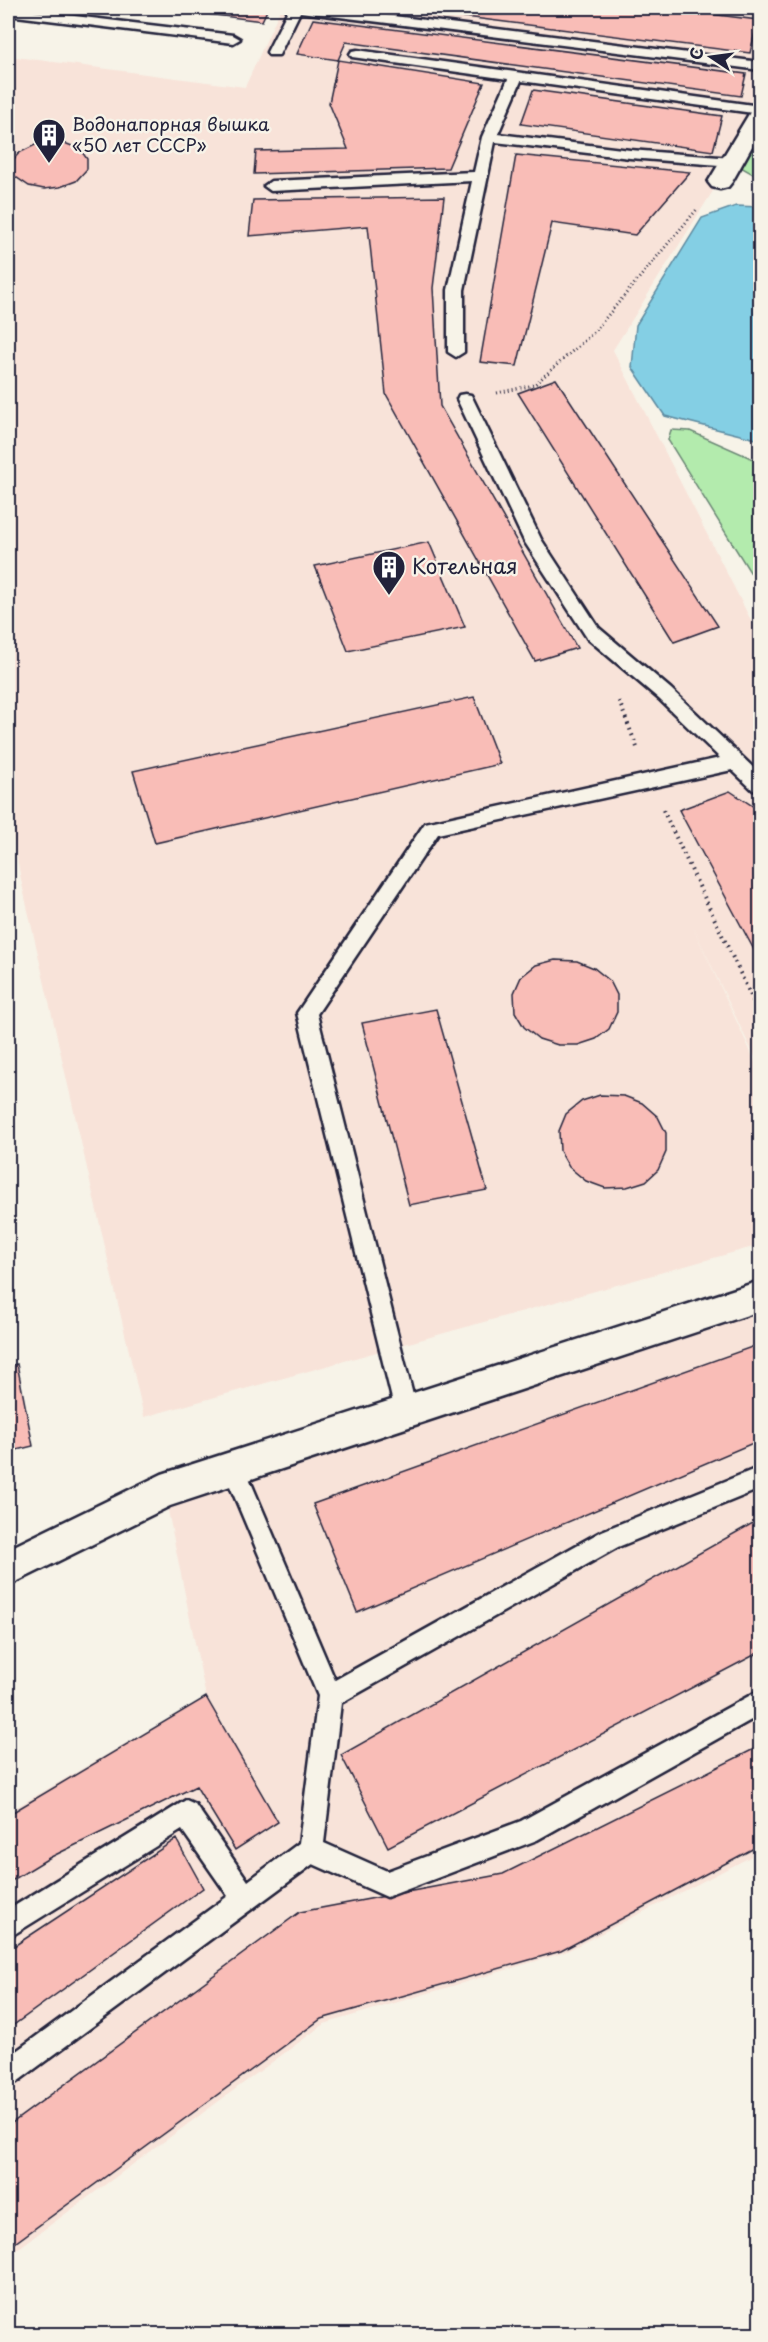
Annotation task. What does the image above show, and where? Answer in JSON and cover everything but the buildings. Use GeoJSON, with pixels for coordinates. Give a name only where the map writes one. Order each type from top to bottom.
{"type":"FeatureCollection","features":[{"type":"Feature","properties":{"kind":"street"},"geometry":{"type":"LineString","coordinates":[[720,182],[760,114]]}},
{"type":"Feature","properties":{"kind":"street"},"geometry":{"type":"LineString","coordinates":[[8,1568],[162,1491],[760,1296]]}},
{"type":"Feature","properties":{"kind":"lane"},"geometry":{"type":"LineString","coordinates":[[274,52],[295,8]]}},
{"type":"Feature","properties":{"kind":"lane"},"geometry":{"type":"LineString","coordinates":[[302,8],[760,66]]}},
{"type":"Feature","properties":{"kind":"lane"},"geometry":{"type":"LineString","coordinates":[[8,11],[233,39]]}},
{"type":"Feature","properties":{"kind":"lane"},"geometry":{"type":"LineString","coordinates":[[357,54],[760,110]]}},
{"type":"Feature","properties":{"kind":"lane"},"geometry":{"type":"LineString","coordinates":[[456,352],[456,290],[480,176],[489,137],[516,76]]}},
{"type":"Feature","properties":{"kind":"lane"},"geometry":{"type":"LineString","coordinates":[[489,137],[630,154],[732,162]]}},
{"type":"Feature","properties":{"kind":"lane"},"geometry":{"type":"LineString","coordinates":[[271,186],[480,176]]}},
{"type":"Feature","properties":{"kind":"lane"},"geometry":{"type":"LineString","coordinates":[[465,399],[533,541],[593,633],[665,694],[760,785]]}},
{"type":"Feature","properties":{"kind":"lane"},"geometry":{"type":"LineString","coordinates":[[406,1411],[307,1013],[432,828],[735,762]]}},
{"type":"Feature","properties":{"kind":"lane"},"geometry":{"type":"LineString","coordinates":[[8,2073],[311,1850],[330,1696],[233,1467]]}},
{"type":"Feature","properties":{"kind":"lane"},"geometry":{"type":"LineString","coordinates":[[330,1696],[610,1539],[760,1478]]}},
{"type":"Feature","properties":{"kind":"lane"},"geometry":{"type":"LineString","coordinates":[[311,1850],[387,1884],[528,1832],[760,1702]]}},
{"type":"Feature","properties":{"kind":"lane"},"geometry":{"type":"LineString","coordinates":[[8,1925],[186,1813],[245,1899]]}},
{"type":"Feature","properties":{"kind":"path"},"geometry":{"type":"LineString","coordinates":[[465,399],[534,386],[593,333],[720,182]]}},
{"type":"Feature","properties":{"kind":"path"},"geometry":{"type":"LineString","coordinates":[[617,696],[649,781],[760,1015]]}},
{"type":"Feature","properties":{"kind":"shaded area"},"geometry":{"type":"Polygon","coordinates":[[[281,8],[760,8],[760,111],[718,183],[613,350],[760,638],[760,1068],[692,925],[760,1072],[760,1245],[144,1417],[21,880],[8,808],[8,56],[245,87],[281,8]]]}},
{"type":"Feature","properties":{"kind":"shaded area"},"geometry":{"type":"Polygon","coordinates":[[[760,1298],[760,1852],[563,1953],[324,2024],[8,2256],[8,1812],[206,1697],[165,1496],[760,1298]]]}},
{"type":"Feature","properties":{"kind":"green space"},"geometry":{"type":"Polygon","coordinates":[[[760,114],[760,178],[732,162],[760,114]]]}},
{"type":"Feature","properties":{"kind":"green space"},"geometry":{"type":"Polygon","coordinates":[[[671,430],[690,431],[760,462],[760,588],[668,440],[671,430]]]}},
{"type":"Feature","properties":{"kind":"water"},"geometry":{"type":"Polygon","coordinates":[[[736,206],[760,207],[760,440],[665,416],[632,367],[636,325],[702,218],[736,206]]]}},
{"type":"Feature","properties":{"kind":"place","name":"Водонапорная вышка «50 лет СССР»"},"geometry":{"type":"Point","coordinates":[49,164]}},
{"type":"Feature","properties":{"kind":"place","name":"Котельная"},"geometry":{"type":"Point","coordinates":[389,596]}}]}
